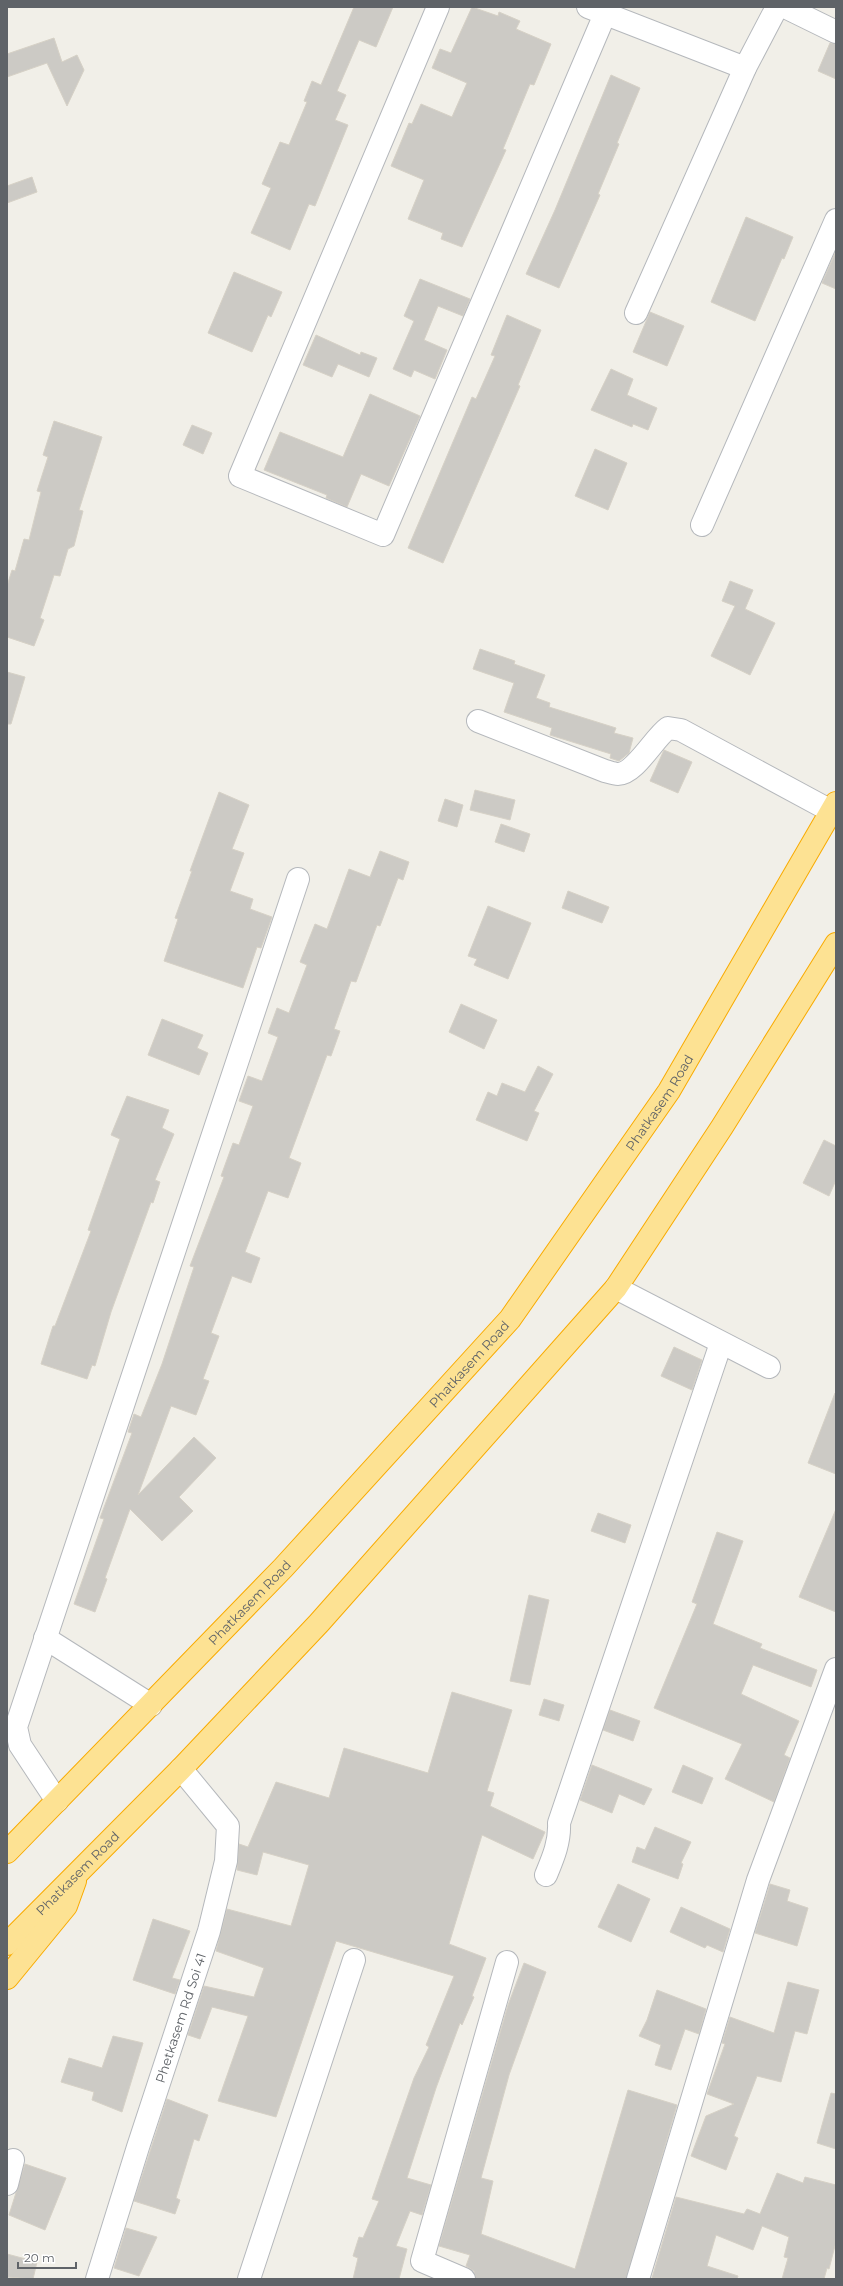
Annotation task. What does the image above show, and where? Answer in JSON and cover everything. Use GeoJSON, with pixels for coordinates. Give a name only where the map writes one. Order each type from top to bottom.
{"type":"FeatureCollection","features":[{"type":"Feature","properties":{"kind":"highway","name":"Phatkasem Road"},"geometry":{"type":"LineString","coordinates":[[7,1852],[283,1568],[510,1319],[669,1091],[834,807]]}},
{"type":"Feature","properties":{"kind":"highway","name":"Phatkasem Road"},"geometry":{"type":"LineString","coordinates":[[7,1944],[181,1769],[319,1623],[616,1288],[722,1126],[836,944]]}},
{"type":"Feature","properties":{"kind":"highway"},"geometry":{"type":"LineString","coordinates":[[7,1978],[66,1906],[77,1874]]}},
{"type":"Feature","properties":{"kind":"street"},"geometry":{"type":"LineString","coordinates":[[438,7],[240,476],[383,535],[600,9],[745,68]]}},
{"type":"Feature","properties":{"kind":"street"},"geometry":{"type":"LineString","coordinates":[[636,313],[745,68],[777,7]]}},
{"type":"Feature","properties":{"kind":"street"},"geometry":{"type":"LineString","coordinates":[[784,7],[836,32]]}},
{"type":"Feature","properties":{"kind":"street"},"geometry":{"type":"LineString","coordinates":[[702,525],[836,220]]}},
{"type":"Feature","properties":{"kind":"street"},"geometry":{"type":"LineString","coordinates":[[478,721],[605,771],[619,774],[632,767],[660,734],[668,728],[681,730],[834,807]]}},
{"type":"Feature","properties":{"kind":"street"},"geometry":{"type":"LineString","coordinates":[[57,1801],[20,1745],[16,1727],[298,879]]}},
{"type":"Feature","properties":{"kind":"street"},"geometry":{"type":"LineString","coordinates":[[616,1288],[769,1367]]}},
{"type":"Feature","properties":{"kind":"street"},"geometry":{"type":"LineString","coordinates":[[546,1875],[555,1851],[559,1834],[559,1823],[721,1343]]}},
{"type":"Feature","properties":{"kind":"street"},"geometry":{"type":"LineString","coordinates":[[45,1638],[151,1704]]}},
{"type":"Feature","properties":{"kind":"street"},"geometry":{"type":"LineString","coordinates":[[638,2279],[758,1880],[836,1669]]}},
{"type":"Feature","properties":{"kind":"street","name":"Phetkasem Rd Soi 41"},"geometry":{"type":"LineString","coordinates":[[97,2279],[209,1931],[226,1861],[228,1826],[181,1769]]}},
{"type":"Feature","properties":{"kind":"street"},"geometry":{"type":"LineString","coordinates":[[249,2279],[354,1960]]}},
{"type":"Feature","properties":{"kind":"street"},"geometry":{"type":"LineString","coordinates":[[464,2279],[422,2261],[507,1962]]}},
{"type":"Feature","properties":{"kind":"street"},"geometry":{"type":"LineString","coordinates":[[7,2184],[13,2160]]}},
{"type":"Feature","properties":{"kind":"building"},"geometry":{"type":"Polygon","coordinates":[[[354,7],[393,7],[376,47],[359,40],[337,91],[346,95],[335,120],[348,125],[315,206],[309,204],[290,250],[251,233],[271,188],[262,184],[280,142],[289,145],[307,102],[304,101],[312,81],[321,85],[354,7]]]}},
{"type":"Feature","properties":{"kind":"building"},"geometry":{"type":"Polygon","coordinates":[[[472,7],[498,16],[499,12],[520,21],[516,29],[551,44],[534,85],[530,84],[503,149],[506,150],[462,247],[441,239],[443,233],[408,219],[424,180],[391,166],[409,123],[412,124],[421,104],[452,117],[467,83],[432,68],[440,49],[451,53],[472,7]]]}},
{"type":"Feature","properties":{"kind":"building"},"geometry":{"type":"Polygon","coordinates":[[[54,38],[62,62],[77,55],[84,70],[67,106],[47,63],[7,77],[7,54],[54,38]]]}},
{"type":"Feature","properties":{"kind":"building"},"geometry":{"type":"Polygon","coordinates":[[[830,43],[836,44],[836,79],[818,71],[830,43]]]}},
{"type":"Feature","properties":{"kind":"building"},"geometry":{"type":"Polygon","coordinates":[[[611,75],[640,88],[617,143],[619,144],[598,194],[600,195],[559,288],[526,274],[555,210],[611,75]]]}},
{"type":"Feature","properties":{"kind":"building"},"geometry":{"type":"Polygon","coordinates":[[[32,177],[37,192],[7,203],[7,186],[32,177]]]}},
{"type":"Feature","properties":{"kind":"building"},"geometry":{"type":"Polygon","coordinates":[[[746,217],[793,237],[784,259],[782,258],[755,321],[711,302],[746,217]]]}},
{"type":"Feature","properties":{"kind":"building"},"geometry":{"type":"Polygon","coordinates":[[[836,251],[836,289],[822,283],[836,251]]]}},
{"type":"Feature","properties":{"kind":"building"},"geometry":{"type":"Polygon","coordinates":[[[234,272],[282,292],[271,317],[268,315],[252,352],[208,333],[234,272]]]}},
{"type":"Feature","properties":{"kind":"building"},"geometry":{"type":"Polygon","coordinates":[[[420,279],[470,299],[463,316],[438,306],[424,340],[447,350],[435,379],[414,370],[411,377],[393,369],[414,321],[404,316],[420,279]]]}},
{"type":"Feature","properties":{"kind":"building"},"geometry":{"type":"Polygon","coordinates":[[[650,312],[684,326],[667,366],[633,352],[650,312]]]}},
{"type":"Feature","properties":{"kind":"building"},"geometry":{"type":"Polygon","coordinates":[[[507,315],[541,330],[518,385],[520,386],[443,563],[408,548],[472,397],[476,399],[495,356],[491,355],[507,315]]]}},
{"type":"Feature","properties":{"kind":"building"},"geometry":{"type":"Polygon","coordinates":[[[316,335],[360,355],[361,352],[377,358],[369,377],[338,364],[332,377],[303,365],[316,335]]]}},
{"type":"Feature","properties":{"kind":"building"},"geometry":{"type":"Polygon","coordinates":[[[611,369],[633,379],[627,395],[657,408],[648,430],[633,424],[632,427],[591,410],[611,369]]]}},
{"type":"Feature","properties":{"kind":"building"},"geometry":{"type":"Polygon","coordinates":[[[370,394],[420,416],[389,486],[361,474],[347,507],[326,498],[327,495],[264,470],[280,432],[343,457],[370,394]]]}},
{"type":"Feature","properties":{"kind":"building"},"geometry":{"type":"Polygon","coordinates":[[[54,421],[102,437],[79,510],[83,511],[74,546],[68,549],[60,576],[54,575],[40,618],[44,620],[34,646],[7,637],[7,586],[12,570],[15,571],[24,539],[29,540],[41,492],[37,491],[48,457],[43,455],[54,421]]]}},
{"type":"Feature","properties":{"kind":"building"},"geometry":{"type":"Polygon","coordinates":[[[192,425],[212,433],[203,454],[183,445],[192,425]]]}},
{"type":"Feature","properties":{"kind":"building"},"geometry":{"type":"Polygon","coordinates":[[[595,449],[627,463],[608,510],[575,496],[595,449]]]}},
{"type":"Feature","properties":{"kind":"building"},"geometry":{"type":"Polygon","coordinates":[[[730,581],[753,590],[745,609],[775,623],[750,675],[711,656],[735,606],[722,601],[730,581]]]}},
{"type":"Feature","properties":{"kind":"building"},"geometry":{"type":"Polygon","coordinates":[[[480,649],[515,661],[514,664],[545,675],[536,698],[550,703],[549,707],[616,728],[614,733],[633,738],[629,753],[619,761],[610,758],[611,754],[550,735],[552,728],[504,712],[514,683],[473,669],[480,649]]]}},
{"type":"Feature","properties":{"kind":"building"},"geometry":{"type":"Polygon","coordinates":[[[7,672],[25,677],[11,724],[7,724],[7,672]]]}},
{"type":"Feature","properties":{"kind":"building"},"geometry":{"type":"Polygon","coordinates":[[[664,750],[692,762],[678,793],[650,781],[664,750]]]}},
{"type":"Feature","properties":{"kind":"building"},"geometry":{"type":"Polygon","coordinates":[[[475,790],[515,800],[510,820],[470,810],[475,790]]]}},
{"type":"Feature","properties":{"kind":"building"},"geometry":{"type":"Polygon","coordinates":[[[219,792],[249,805],[232,849],[244,853],[230,891],[253,899],[250,909],[272,917],[261,948],[257,947],[243,988],[164,961],[178,919],[175,918],[192,871],[190,871],[219,792]]]}},
{"type":"Feature","properties":{"kind":"building"},"geometry":{"type":"Polygon","coordinates":[[[445,799],[463,805],[457,827],[438,821],[445,799]]]}},
{"type":"Feature","properties":{"kind":"building"},"geometry":{"type":"Polygon","coordinates":[[[501,824],[530,834],[524,852],[495,842],[501,824]]]}},
{"type":"Feature","properties":{"kind":"building"},"geometry":{"type":"Polygon","coordinates":[[[380,851],[409,862],[403,880],[398,878],[380,926],[377,925],[356,982],[351,981],[334,1029],[340,1031],[331,1056],[327,1055],[289,1158],[301,1163],[288,1198],[268,1191],[245,1252],[260,1258],[251,1283],[232,1276],[211,1333],[219,1336],[203,1379],[209,1381],[196,1415],[171,1406],[138,1495],[194,1437],[216,1458],[179,1497],[193,1511],[162,1541],[130,1509],[105,1578],[107,1579],[95,1612],[74,1604],[104,1519],[100,1518],[132,1433],[128,1432],[134,1414],[141,1417],[162,1364],[194,1267],[190,1266],[224,1177],[221,1176],[233,1143],[239,1145],[253,1106],[239,1101],[248,1076],[262,1081],[278,1037],[268,1033],[277,1008],[289,1013],[307,965],[300,962],[315,924],[327,929],[349,869],[370,877],[380,851]]]}},
{"type":"Feature","properties":{"kind":"building"},"geometry":{"type":"Polygon","coordinates":[[[568,891],[609,907],[602,923],[562,908],[568,891]]]}},
{"type":"Feature","properties":{"kind":"building"},"geometry":{"type":"Polygon","coordinates":[[[488,906],[531,923],[508,979],[474,965],[477,959],[468,956],[488,906]]]}},
{"type":"Feature","properties":{"kind":"building"},"geometry":{"type":"Polygon","coordinates":[[[461,1004],[497,1020],[484,1049],[449,1032],[461,1004]]]}},
{"type":"Feature","properties":{"kind":"building"},"geometry":{"type":"Polygon","coordinates":[[[162,1019],[203,1035],[197,1048],[208,1053],[199,1075],[148,1055],[162,1019]]]}},
{"type":"Feature","properties":{"kind":"building"},"geometry":{"type":"Polygon","coordinates":[[[538,1066],[553,1074],[534,1111],[539,1113],[527,1141],[476,1120],[488,1092],[497,1096],[502,1083],[525,1092],[538,1066]]]}},
{"type":"Feature","properties":{"kind":"building"},"geometry":{"type":"Polygon","coordinates":[[[127,1096],[169,1110],[162,1128],[174,1134],[155,1180],[160,1182],[153,1203],[151,1202],[111,1312],[95,1366],[92,1365],[87,1379],[41,1364],[53,1326],[55,1326],[91,1231],[88,1230],[120,1139],[111,1135],[127,1096]]]}},
{"type":"Feature","properties":{"kind":"building"},"geometry":{"type":"Polygon","coordinates":[[[824,1140],[836,1146],[836,1180],[829,1196],[803,1183],[824,1140]]]}},
{"type":"Feature","properties":{"kind":"building"},"geometry":{"type":"Polygon","coordinates":[[[674,1347],[702,1360],[692,1390],[661,1376],[674,1347]]]}},
{"type":"Feature","properties":{"kind":"building"},"geometry":{"type":"Polygon","coordinates":[[[836,1393],[836,1474],[808,1463],[836,1393]]]}},
{"type":"Feature","properties":{"kind":"building"},"geometry":{"type":"Polygon","coordinates":[[[836,1509],[836,1612],[799,1597],[836,1509]]]}},
{"type":"Feature","properties":{"kind":"building"},"geometry":{"type":"Polygon","coordinates":[[[598,1513],[631,1525],[625,1543],[591,1531],[598,1513]]]}},
{"type":"Feature","properties":{"kind":"building"},"geometry":{"type":"Polygon","coordinates":[[[717,1532],[743,1541],[713,1624],[762,1644],[760,1648],[817,1670],[811,1687],[753,1665],[741,1694],[799,1721],[784,1755],[790,1758],[774,1802],[725,1779],[742,1744],[654,1708],[697,1604],[692,1602],[717,1532]]]}},
{"type":"Feature","properties":{"kind":"building"},"geometry":{"type":"Polygon","coordinates":[[[529,1595],[549,1600],[530,1685],[510,1681],[529,1595]]]}},
{"type":"Feature","properties":{"kind":"building"},"geometry":{"type":"Polygon","coordinates":[[[452,1692],[512,1710],[487,1791],[494,1793],[490,1806],[545,1832],[533,1859],[482,1835],[449,1944],[486,1958],[472,1996],[474,1997],[462,2025],[460,2023],[436,2088],[407,2178],[431,2185],[422,2215],[410,2211],[396,2246],[407,2249],[399,2279],[353,2279],[358,2258],[353,2256],[359,2237],[363,2238],[379,2201],[372,2199],[414,2078],[429,2047],[426,2045],[454,1976],[336,1941],[276,2117],[218,2101],[248,2016],[212,2007],[200,2039],[188,2035],[204,1986],[254,1997],[264,1968],[216,1951],[227,1909],[291,1926],[309,1865],[263,1852],[257,1875],[237,1870],[239,1844],[248,1847],[276,1782],[329,1798],[344,1748],[428,1773],[452,1692]]]}},
{"type":"Feature","properties":{"kind":"building"},"geometry":{"type":"Polygon","coordinates":[[[544,1699],[564,1705],[559,1721],[539,1715],[544,1699]]]}},
{"type":"Feature","properties":{"kind":"building"},"geometry":{"type":"Polygon","coordinates":[[[610,1710],[640,1721],[633,1741],[603,1730],[610,1710]]]}},
{"type":"Feature","properties":{"kind":"building"},"geometry":{"type":"Polygon","coordinates":[[[592,1765],[652,1789],[644,1805],[619,1794],[612,1813],[580,1800],[592,1765]]]}},
{"type":"Feature","properties":{"kind":"building"},"geometry":{"type":"Polygon","coordinates":[[[683,1765],[713,1778],[702,1804],[672,1792],[683,1765]]]}},
{"type":"Feature","properties":{"kind":"building"},"geometry":{"type":"Polygon","coordinates":[[[655,1827],[691,1842],[681,1863],[683,1864],[678,1879],[632,1862],[637,1847],[645,1850],[655,1827]]]}},
{"type":"Feature","properties":{"kind":"building"},"geometry":{"type":"Polygon","coordinates":[[[618,1884],[650,1899],[631,1942],[598,1927],[618,1884]]]}},
{"type":"Feature","properties":{"kind":"building"},"geometry":{"type":"Polygon","coordinates":[[[770,1884],[790,1890],[787,1901],[808,1908],[797,1946],[755,1933],[770,1884]]]}},
{"type":"Feature","properties":{"kind":"building"},"geometry":{"type":"Polygon","coordinates":[[[681,1907],[730,1929],[723,1952],[707,1945],[705,1948],[670,1932],[681,1907]]]}},
{"type":"Feature","properties":{"kind":"building"},"geometry":{"type":"Polygon","coordinates":[[[153,1919],[190,1931],[172,1978],[180,1980],[175,1994],[133,1980],[153,1919]]]}},
{"type":"Feature","properties":{"kind":"building"},"geometry":{"type":"Polygon","coordinates":[[[524,1963],[546,1972],[509,2075],[481,2178],[493,2181],[481,2234],[575,2269],[628,2090],[677,2105],[626,2279],[476,2279],[474,2271],[466,2266],[470,2255],[439,2246],[508,2005],[524,1963]]]}},
{"type":"Feature","properties":{"kind":"building"},"geometry":{"type":"Polygon","coordinates":[[[788,1982],[819,1990],[807,2034],[795,2031],[781,2082],[757,2076],[734,2136],[738,2138],[726,2170],[691,2156],[706,2116],[734,2104],[707,2094],[725,2044],[722,2043],[730,2017],[774,2033],[788,1982]]]}},
{"type":"Feature","properties":{"kind":"building"},"geometry":{"type":"Polygon","coordinates":[[[657,1990],[706,2009],[699,2034],[685,2029],[671,2070],[655,2065],[661,2045],[639,2036],[647,2020],[657,1990]]]}},
{"type":"Feature","properties":{"kind":"building"},"geometry":{"type":"Polygon","coordinates":[[[113,2036],[143,2043],[122,2112],[92,2100],[94,2092],[61,2082],[69,2058],[102,2068],[113,2036]]]}},
{"type":"Feature","properties":{"kind":"building"},"geometry":{"type":"Polygon","coordinates":[[[831,2093],[836,2094],[836,2149],[817,2143],[831,2093]]]}},
{"type":"Feature","properties":{"kind":"building"},"geometry":{"type":"Polygon","coordinates":[[[167,2099],[208,2115],[199,2141],[194,2139],[176,2198],[180,2200],[175,2214],[134,2201],[167,2099]]]}},
{"type":"Feature","properties":{"kind":"building"},"geometry":{"type":"Polygon","coordinates":[[[25,2164],[66,2178],[45,2230],[9,2215],[25,2164]]]}},
{"type":"Feature","properties":{"kind":"building"},"geometry":{"type":"Polygon","coordinates":[[[777,2173],[803,2183],[805,2177],[836,2185],[836,2242],[829,2269],[827,2268],[824,2279],[782,2279],[788,2258],[784,2257],[789,2237],[762,2226],[753,2250],[716,2235],[707,2266],[738,2276],[737,2279],[652,2278],[676,2197],[744,2214],[747,2209],[760,2214],[777,2173]]]}},
{"type":"Feature","properties":{"kind":"building"},"geometry":{"type":"Polygon","coordinates":[[[126,2228],[157,2237],[139,2276],[114,2268],[126,2228]]]}},
{"type":"Feature","properties":{"kind":"building"},"geometry":{"type":"Polygon","coordinates":[[[7,2254],[37,2262],[33,2279],[7,2277],[7,2254]]]}}]}
